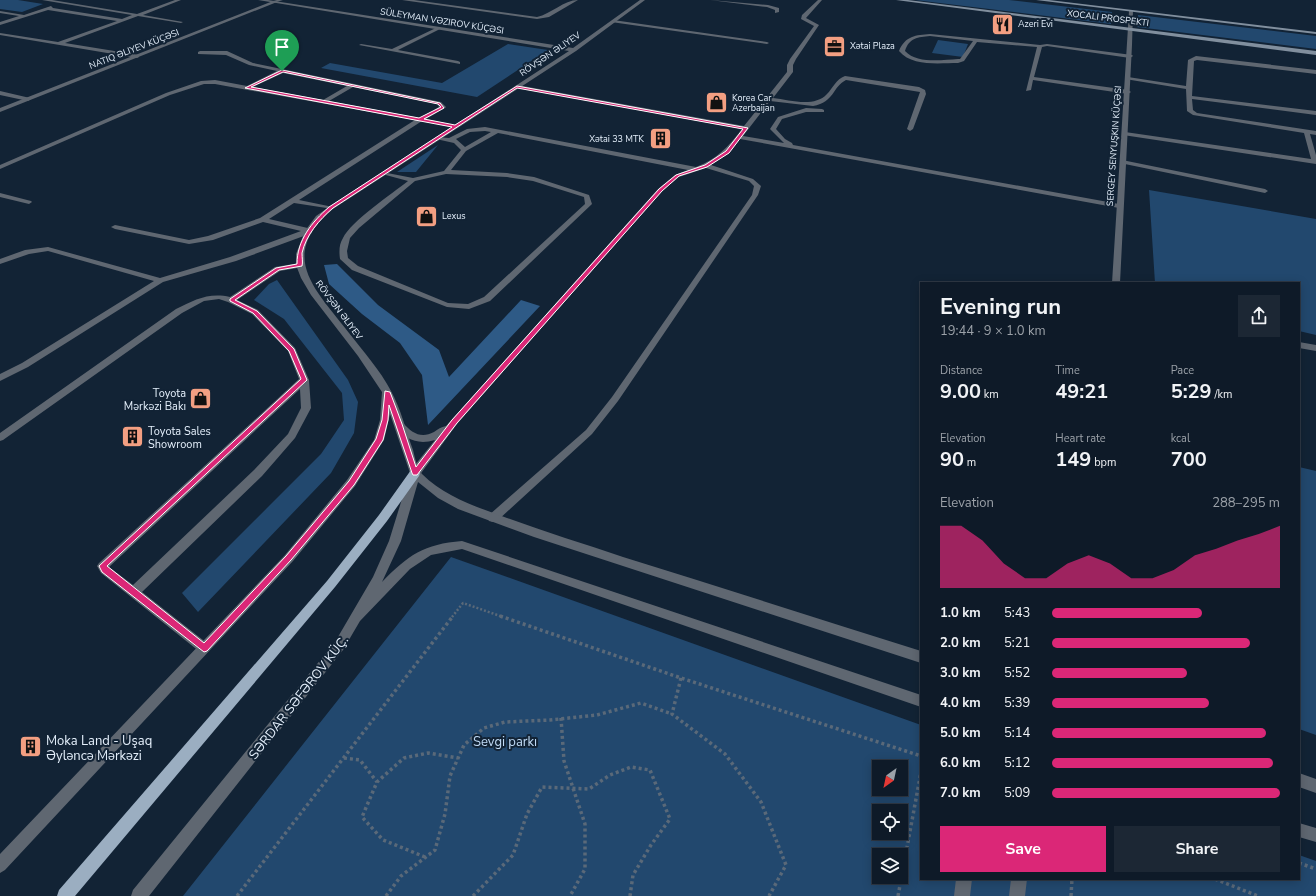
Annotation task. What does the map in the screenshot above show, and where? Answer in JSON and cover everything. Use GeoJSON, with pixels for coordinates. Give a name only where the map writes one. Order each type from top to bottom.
{"type":"FeatureCollection","features":[{"type":"Feature","properties":{"kind":"main road"},"geometry":{"type":"LineString","coordinates":[[898,0],[1316,53]]}},
{"type":"Feature","properties":{"kind":"main road"},"geometry":{"type":"LineString","coordinates":[[1038,0],[1316,34]]}},
{"type":"Feature","properties":{"kind":"main road"},"geometry":{"type":"LineString","coordinates":[[65,896],[331,584],[384,518],[415,473]]}},
{"type":"Feature","properties":{"kind":"street"},"geometry":{"type":"LineString","coordinates":[[44,0],[180,22]]}},
{"type":"Feature","properties":{"kind":"street"},"geometry":{"type":"LineString","coordinates":[[0,24],[72,0]]}},
{"type":"Feature","properties":{"kind":"street"},"geometry":{"type":"LineString","coordinates":[[58,44],[179,0]]}},
{"type":"Feature","properties":{"kind":"street","name":"SÜLEYMAN VƏZIROV KÜÇƏSI"},"geometry":{"type":"LineString","coordinates":[[260,0],[574,50]]}},
{"type":"Feature","properties":{"kind":"street","name":"NATIQ ƏLIYEV KÜÇƏSI"},"geometry":{"type":"LineString","coordinates":[[0,110],[281,0]]}},
{"type":"Feature","properties":{"kind":"street"},"geometry":{"type":"LineString","coordinates":[[404,0],[537,18],[547,16],[576,0]]}},
{"type":"Feature","properties":{"kind":"street","name":"RÖVŞƏN ƏLIYEV"},"geometry":{"type":"LineString","coordinates":[[415,473],[387,392],[361,354],[315,295],[305,278],[300,265],[300,254],[309,231],[319,218],[331,208],[574,50],[643,0]]}},
{"type":"Feature","properties":{"kind":"street"},"geometry":{"type":"LineString","coordinates":[[712,0],[768,6],[777,9],[777,12]]}},
{"type":"Feature","properties":{"kind":"street"},"geometry":{"type":"LineString","coordinates":[[820,0],[804,16],[803,19],[817,25],[792,59],[790,72],[728,152],[706,166],[677,176],[660,190],[454,422],[415,473],[442,495],[462,506],[493,518],[920,657]]}},
{"type":"Feature","properties":{"kind":"street"},"geometry":{"type":"LineString","coordinates":[[46,8],[123,20]]}},
{"type":"Feature","properties":{"kind":"street","name":"SERGEY SENYUŞKIN KÜÇƏSI"},"geometry":{"type":"LineString","coordinates":[[1116,282],[1119,206],[1130,56],[1131,11]]}},
{"type":"Feature","properties":{"kind":"street"},"geometry":{"type":"LineString","coordinates":[[0,12],[26,15]]}},
{"type":"Feature","properties":{"kind":"street"},"geometry":{"type":"LineString","coordinates":[[613,22],[767,43]]}},
{"type":"Feature","properties":{"kind":"street"},"geometry":{"type":"LineString","coordinates":[[393,51],[438,28]]}},
{"type":"Feature","properties":{"kind":"street"},"geometry":{"type":"LineString","coordinates":[[0,34],[137,56]]}},
{"type":"Feature","properties":{"kind":"street"},"geometry":{"type":"LineString","coordinates":[[976,40],[962,60],[958,61],[912,59],[904,56],[902,51],[904,44],[914,36],[930,35],[1040,46],[1047,45],[1130,56]]}},
{"type":"Feature","properties":{"kind":"street"},"geometry":{"type":"LineString","coordinates":[[362,45],[458,62]]}},
{"type":"Feature","properties":{"kind":"street"},"geometry":{"type":"LineString","coordinates":[[1028,90],[1040,46]]}},
{"type":"Feature","properties":{"kind":"street"},"geometry":{"type":"LineString","coordinates":[[115,227],[189,242],[210,238],[263,220],[420,120],[443,107],[443,105],[251,64],[227,53],[200,53]]}},
{"type":"Feature","properties":{"kind":"street"},"geometry":{"type":"LineString","coordinates":[[1316,72],[1196,58],[1191,60],[1189,88],[1190,111],[1195,114],[1316,132]]}},
{"type":"Feature","properties":{"kind":"street"},"geometry":{"type":"LineString","coordinates":[[247,88],[282,71]]}},
{"type":"Feature","properties":{"kind":"street"},"geometry":{"type":"LineString","coordinates":[[769,99],[820,104],[841,80],[845,78],[919,89],[923,91],[923,94],[910,129]]}},
{"type":"Feature","properties":{"kind":"street"},"geometry":{"type":"LineString","coordinates":[[1032,78],[1128,92]]}},
{"type":"Feature","properties":{"kind":"street"},"geometry":{"type":"LineString","coordinates":[[1128,79],[1189,88]]}},
{"type":"Feature","properties":{"kind":"street"},"geometry":{"type":"LineString","coordinates":[[0,167],[190,85],[203,82],[216,82],[456,126]]}},
{"type":"Feature","properties":{"kind":"street"},"geometry":{"type":"LineString","coordinates":[[324,102],[353,85]]}},
{"type":"Feature","properties":{"kind":"street"},"geometry":{"type":"LineString","coordinates":[[517,87],[746,128]]}},
{"type":"Feature","properties":{"kind":"street"},"geometry":{"type":"LineString","coordinates":[[0,93],[28,99]]}},
{"type":"Feature","properties":{"kind":"street"},"geometry":{"type":"LineString","coordinates":[[1189,97],[1316,113]]}},
{"type":"Feature","properties":{"kind":"street"},"geometry":{"type":"LineString","coordinates":[[794,146],[783,140],[774,129],[780,118],[806,110],[822,111]]}},
{"type":"Feature","properties":{"kind":"street"},"geometry":{"type":"LineString","coordinates":[[450,140],[469,130],[485,128],[694,169]]}},
{"type":"Feature","properties":{"kind":"street"},"geometry":{"type":"LineString","coordinates":[[446,172],[464,150],[497,131]]}},
{"type":"Feature","properties":{"kind":"street"},"geometry":{"type":"LineString","coordinates":[[1125,134],[1316,162],[1306,131]]}},
{"type":"Feature","properties":{"kind":"street"},"geometry":{"type":"LineString","coordinates":[[739,137],[1119,206]]}},
{"type":"Feature","properties":{"kind":"street"},"geometry":{"type":"LineString","coordinates":[[438,138],[456,141],[464,150]]}},
{"type":"Feature","properties":{"kind":"street"},"geometry":{"type":"LineString","coordinates":[[1122,162],[1265,191]]}},
{"type":"Feature","properties":{"kind":"street"},"geometry":{"type":"LineString","coordinates":[[493,518],[589,432],[615,399],[755,195],[758,186],[751,180],[706,166]]}},
{"type":"Feature","properties":{"kind":"street"},"geometry":{"type":"LineString","coordinates":[[446,172],[487,174],[534,179],[588,196],[590,204],[488,299],[469,307],[447,305],[355,268],[344,259],[343,251],[346,238],[356,226],[413,180],[446,172]]}},
{"type":"Feature","properties":{"kind":"street"},"geometry":{"type":"LineString","coordinates":[[384,173],[413,180]]}},
{"type":"Feature","properties":{"kind":"street"},"geometry":{"type":"LineString","coordinates":[[0,195],[30,202]]}},
{"type":"Feature","properties":{"kind":"street"},"geometry":{"type":"LineString","coordinates":[[293,201],[331,208]]}},
{"type":"Feature","properties":{"kind":"street"},"geometry":{"type":"LineString","coordinates":[[263,220],[309,231]]}},
{"type":"Feature","properties":{"kind":"street"},"geometry":{"type":"LineString","coordinates":[[0,378],[25,365],[160,280],[233,259],[309,231]]}},
{"type":"Feature","properties":{"kind":"street"},"geometry":{"type":"LineString","coordinates":[[0,262],[28,252],[48,249],[160,280]]}},
{"type":"Feature","properties":{"kind":"street"},"geometry":{"type":"LineString","coordinates":[[231,300],[278,269],[300,265]]}},
{"type":"Feature","properties":{"kind":"street"},"geometry":{"type":"LineString","coordinates":[[0,438],[179,311],[202,299],[219,297],[231,300],[255,312],[292,350],[304,380],[306,408],[292,436],[258,473],[133,593]]}},
{"type":"Feature","properties":{"kind":"street"},"geometry":{"type":"LineString","coordinates":[[1300,345],[1316,348]]}},
{"type":"Feature","properties":{"kind":"street"},"geometry":{"type":"LineString","coordinates":[[204,648],[133,593],[105,570],[103,566],[304,380]]}},
{"type":"Feature","properties":{"kind":"street"},"geometry":{"type":"LineString","coordinates":[[0,864],[288,558],[351,483],[379,440],[385,420],[387,392]]}},
{"type":"Feature","properties":{"kind":"street"},"geometry":{"type":"LineString","coordinates":[[399,424],[405,432],[412,437],[429,439],[440,434],[454,422]]}},
{"type":"Feature","properties":{"kind":"street","name":"SƏRDAR SƏFƏROV KÜÇ."},"geometry":{"type":"LineString","coordinates":[[139,896],[339,646],[357,618],[378,579],[395,541],[406,508],[415,473]]}},
{"type":"Feature","properties":{"kind":"street"},"geometry":{"type":"LineString","coordinates":[[357,618],[404,569],[422,554],[444,546],[462,545],[920,700]]}},
{"type":"Feature","properties":{"kind":"street"},"geometry":{"type":"LineString","coordinates":[[1300,780],[1316,786]]}},
{"type":"Feature","properties":{"kind":"street"},"geometry":{"type":"LineString","coordinates":[[1300,830],[1316,835]]}},
{"type":"Feature","properties":{"kind":"street"},"geometry":{"type":"LineString","coordinates":[[962,896],[964,880]]}},
{"type":"Feature","properties":{"kind":"street"},"geometry":{"type":"LineString","coordinates":[[1016,896],[1018,880]]}},
{"type":"Feature","properties":{"kind":"path"},"geometry":{"type":"LineString","coordinates":[[237,896],[463,603],[681,678],[920,756]]}},
{"type":"Feature","properties":{"kind":"path"},"geometry":{"type":"LineString","coordinates":[[672,714],[681,678]]}},
{"type":"Feature","properties":{"kind":"path"},"geometry":{"type":"LineString","coordinates":[[386,896],[401,876],[435,850],[445,814],[450,776],[464,745],[484,728],[505,722],[597,715],[641,703],[672,714],[725,754],[762,802],[786,865],[769,896]]}},
{"type":"Feature","properties":{"kind":"path"},"geometry":{"type":"LineString","coordinates":[[561,718],[564,761],[585,824],[585,870],[570,896]]}},
{"type":"Feature","properties":{"kind":"path"},"geometry":{"type":"LineString","coordinates":[[426,857],[383,840],[362,817],[377,782],[404,758],[428,752],[458,758]]}},
{"type":"Feature","properties":{"kind":"path"},"geometry":{"type":"LineString","coordinates":[[344,758],[360,760],[377,782]]}},
{"type":"Feature","properties":{"kind":"path"},"geometry":{"type":"LineString","coordinates":[[473,896],[513,855],[528,814],[542,787],[589,789],[610,775],[631,768],[650,770],[670,819],[651,844],[633,875],[630,896]]}},
{"type":"Feature","properties":{"kind":"path"},"geometry":{"type":"LineString","coordinates":[[898,896],[920,777]]}},
{"type":"Feature","properties":{"kind":"path"},"geometry":{"type":"LineString","coordinates":[[1300,863],[1316,869]]}},
{"type":"Feature","properties":{"kind":"path"},"geometry":{"type":"LineString","coordinates":[[1071,896],[1072,880]]}},
{"type":"Feature","properties":{"kind":"path"},"geometry":{"type":"LineString","coordinates":[[1218,880],[1258,896]]}},
{"type":"Feature","properties":{"kind":"green space"},"geometry":{"type":"Polygon","coordinates":[[[0,0],[18,0],[43,4],[22,12],[0,9],[0,0]]]}},
{"type":"Feature","properties":{"kind":"green space"},"geometry":{"type":"Polygon","coordinates":[[[915,0],[1009,0],[1112,12],[1111,24],[915,0]]]}},
{"type":"Feature","properties":{"kind":"green space"},"geometry":{"type":"Polygon","coordinates":[[[1138,15],[1316,36],[1316,49],[1137,27],[1138,15]]]}},
{"type":"Feature","properties":{"kind":"green space"},"geometry":{"type":"Polygon","coordinates":[[[938,40],[968,44],[963,57],[932,53],[938,40]]]}},
{"type":"Feature","properties":{"kind":"green space"},"geometry":{"type":"Polygon","coordinates":[[[508,44],[548,50],[477,97],[321,68],[330,63],[442,83],[508,44]]]}},
{"type":"Feature","properties":{"kind":"green space"},"geometry":{"type":"Polygon","coordinates":[[[438,145],[416,172],[397,172],[438,145]]]}},
{"type":"Feature","properties":{"kind":"green space"},"geometry":{"type":"Polygon","coordinates":[[[1149,190],[1316,219],[1316,335],[1300,331],[1300,282],[1155,282],[1149,190]]]}},
{"type":"Feature","properties":{"kind":"green space"},"geometry":{"type":"Polygon","coordinates":[[[277,280],[348,380],[358,402],[354,433],[331,473],[198,612],[182,593],[321,454],[344,420],[342,393],[284,319],[254,300],[269,284],[277,280]]]}},
{"type":"Feature","properties":{"kind":"green space"},"geometry":{"type":"Polygon","coordinates":[[[1300,467],[1316,471],[1316,735],[1300,729],[1300,467]]]}},
{"type":"Feature","properties":{"kind":"green space","name":"Sevgi parkı"},"geometry":{"type":"Polygon","coordinates":[[[451,557],[920,725],[920,880],[1300,880],[1300,855],[1316,861],[1316,896],[183,896],[451,557]]]}},
{"type":"Feature","properties":{"kind":"shaded area"},"geometry":{"type":"Polygon","coordinates":[[[337,264],[378,305],[439,350],[449,377],[521,300],[540,306],[428,425],[422,375],[400,343],[362,314],[329,284],[324,265],[337,264]]]}},
{"type":"Feature","properties":{"kind":"place","name":"Azeri Evi"},"geometry":{"type":"Point","coordinates":[1003,24]}},
{"type":"Feature","properties":{"kind":"place","name":"Xətai Plaza"},"geometry":{"type":"Point","coordinates":[834,46]}},
{"type":"Feature","properties":{"kind":"place","name":"Korea Car Azerbaijan"},"geometry":{"type":"Point","coordinates":[717,103]}},
{"type":"Feature","properties":{"kind":"place","name":"Xətai 33 MTK"},"geometry":{"type":"Point","coordinates":[660,139]}},
{"type":"Feature","properties":{"kind":"place","name":"Lexus"},"geometry":{"type":"Point","coordinates":[427,216]}},
{"type":"Feature","properties":{"kind":"place","name":"Toyota Mərkəzi Bakı"},"geometry":{"type":"Point","coordinates":[201,399]}},
{"type":"Feature","properties":{"kind":"place","name":"Toyota Sales Showroom"},"geometry":{"type":"Point","coordinates":[132,437]}},
{"type":"Feature","properties":{"kind":"place","name":"Moka Land - Uşaq Əyləncə Mərkəzi"},"geometry":{"type":"Point","coordinates":[30,747]}},
{"type":"Feature","properties":{"kind":"route"},"geometry":{"type":"LineString","coordinates":[[282,71],[247,88],[420,120],[456,126],[517,87],[746,128],[728,152],[706,166],[677,176],[660,190],[454,422],[415,473],[387,392],[385,420],[379,440],[351,483],[288,558],[204,648],[133,593],[105,570],[103,566],[304,380],[292,350],[255,312],[231,300],[262,278],[278,269],[300,265],[300,254],[303,244],[309,231],[319,218],[331,208],[456,126],[420,120],[443,107],[443,105],[439,103],[282,71]]}}]}
